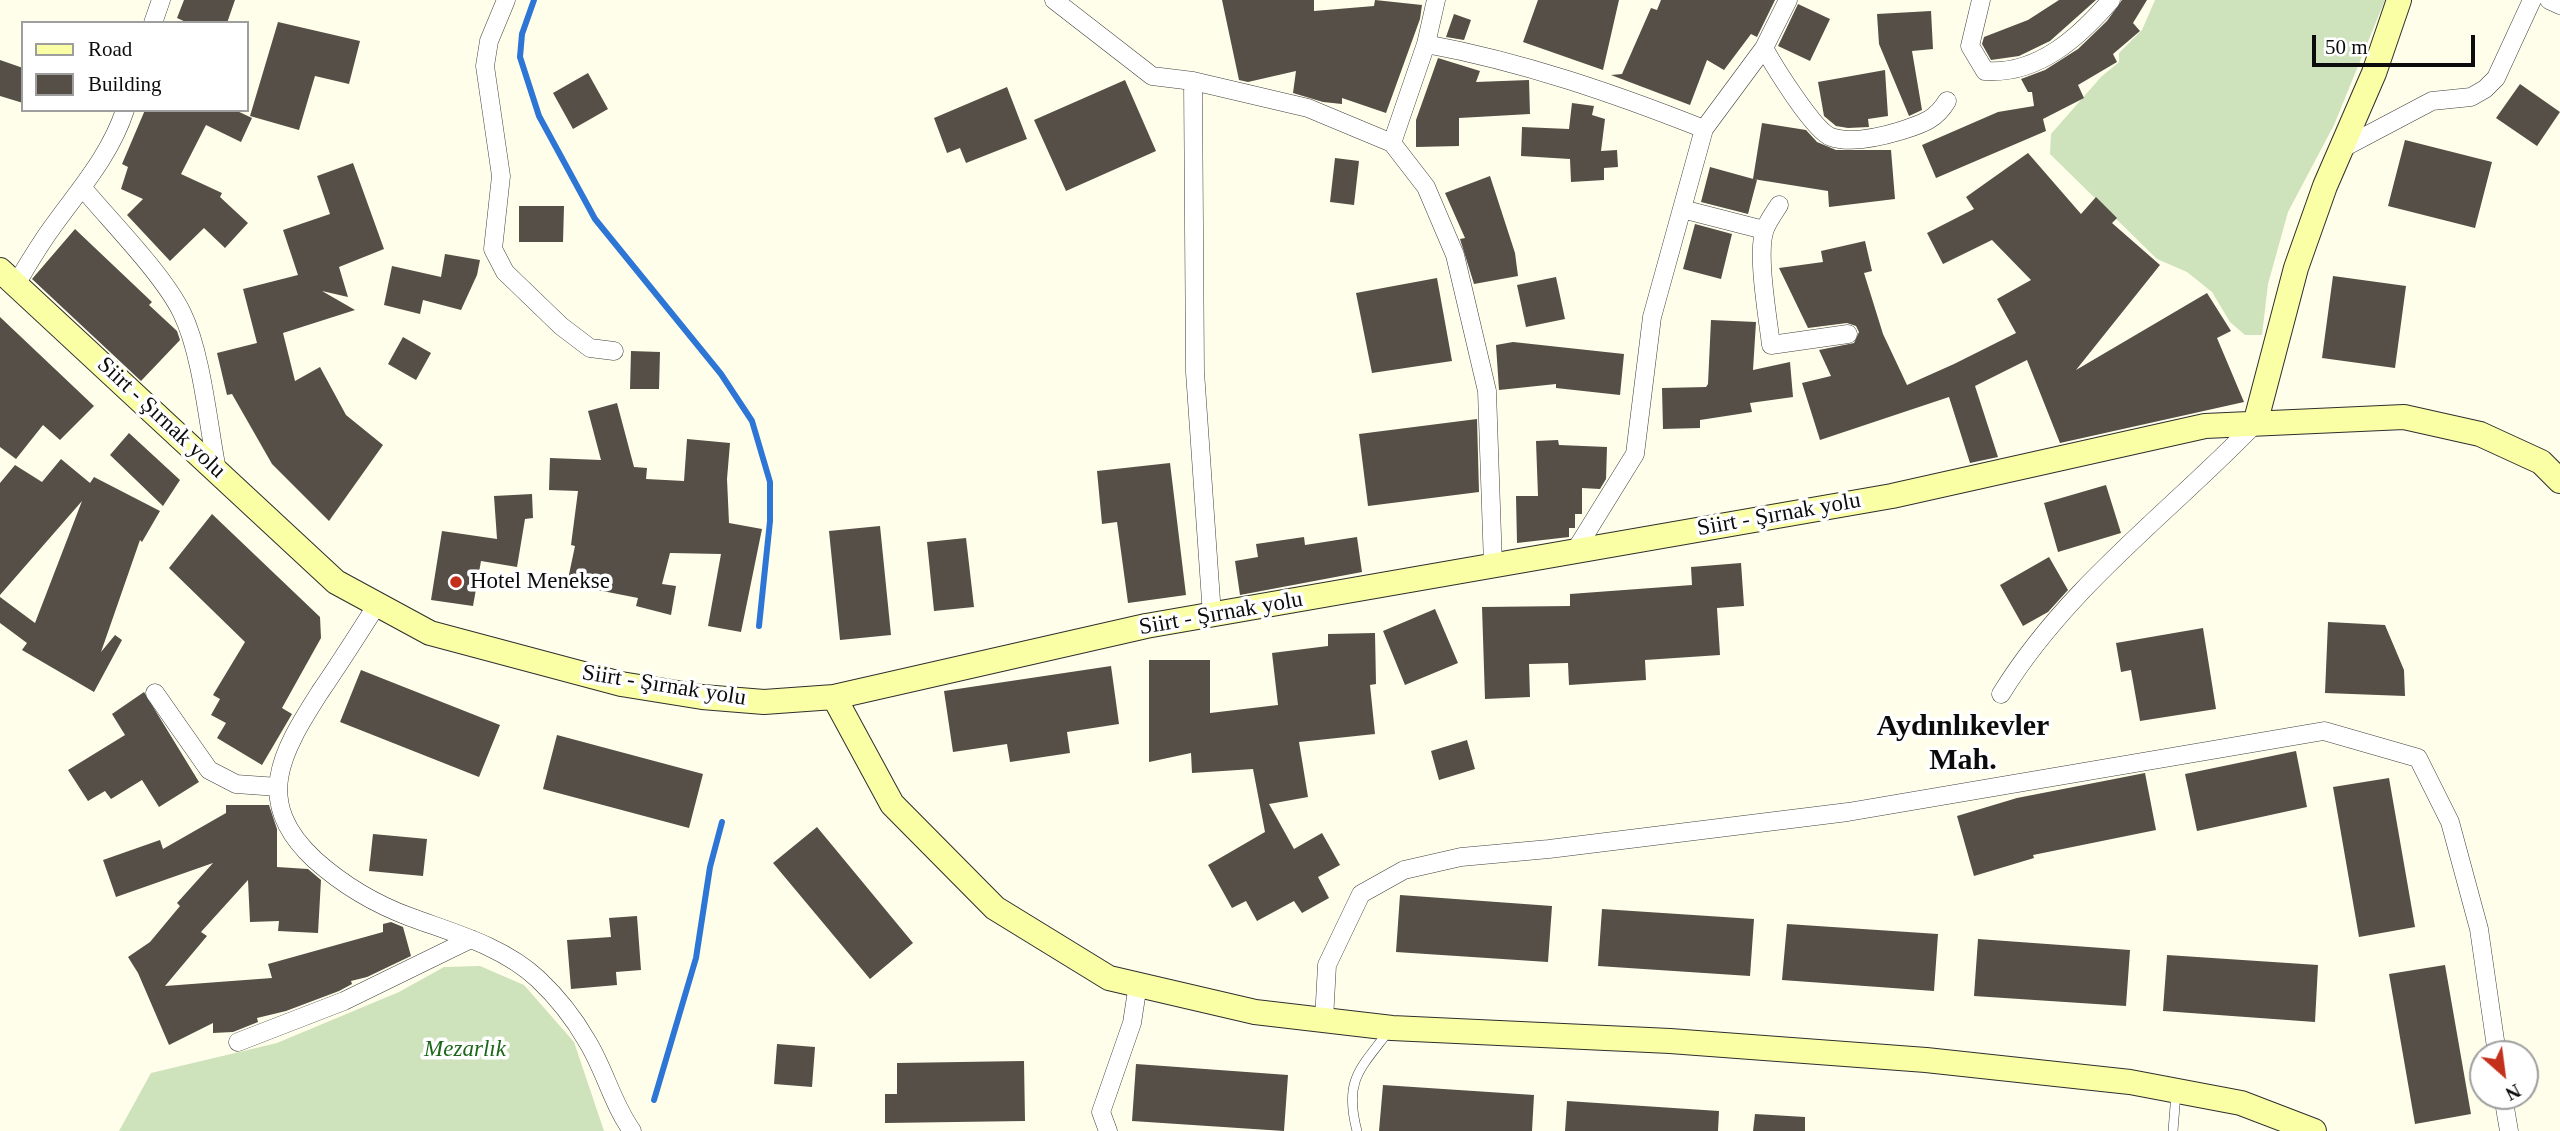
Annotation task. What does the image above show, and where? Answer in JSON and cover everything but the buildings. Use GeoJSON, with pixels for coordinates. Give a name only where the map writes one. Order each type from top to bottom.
{"type":"FeatureCollection","features":[{"type":"Feature","properties":{"kind":"street"},"geometry":{"type":"LineString","coordinates":[[154,21],[161,0]]}},
{"type":"Feature","properties":{"kind":"street"},"geometry":{"type":"LineString","coordinates":[[506,0],[489,41],[485,66],[501,176],[493,249],[505,272],[561,326],[590,348],[614,351]]}},
{"type":"Feature","properties":{"kind":"street"},"geometry":{"type":"LineString","coordinates":[[1054,0],[1152,76],[1193,81],[1308,108],[1392,143],[1426,187],[1455,255],[1487,391],[1493,565]]}},
{"type":"Feature","properties":{"kind":"street"},"geometry":{"type":"LineString","coordinates":[[1392,143],[1426,44],[1436,0]]}},
{"type":"Feature","properties":{"kind":"street"},"geometry":{"type":"LineString","coordinates":[[1575,551],[1635,454],[1652,317],[1704,129],[1764,48],[1788,0]]}},
{"type":"Feature","properties":{"kind":"street"},"geometry":{"type":"LineString","coordinates":[[1981,0],[1970,46],[1985,71],[2001,72],[2040,61],[2061,48],[2081,32],[2111,0]]}},
{"type":"Feature","properties":{"kind":"street"},"geometry":{"type":"LineString","coordinates":[[2001,694],[2017,668],[2078,594],[2255,424],[2296,268],[2341,149],[2374,74],[2399,0]]}},
{"type":"Feature","properties":{"kind":"street"},"geometry":{"type":"LineString","coordinates":[[2341,149],[2432,101],[2471,97],[2485,89],[2496,78],[2532,0]]}},
{"type":"Feature","properties":{"kind":"street"},"geometry":{"type":"LineString","coordinates":[[2549,0],[2560,5]]}},
{"type":"Feature","properties":{"kind":"street"},"geometry":{"type":"LineString","coordinates":[[1426,44],[1493,56],[1604,90],[1704,129]]}},
{"type":"Feature","properties":{"kind":"street"},"geometry":{"type":"LineString","coordinates":[[1764,48],[1815,124],[1829,137],[1845,140],[1891,134],[1937,117],[1947,101]]}},
{"type":"Feature","properties":{"kind":"street"},"geometry":{"type":"LineString","coordinates":[[1193,81],[1195,372],[1212,615]]}},
{"type":"Feature","properties":{"kind":"street"},"geometry":{"type":"LineString","coordinates":[[8,277],[82,187],[117,133],[124,112]]}},
{"type":"Feature","properties":{"kind":"street"},"geometry":{"type":"LineString","coordinates":[[82,187],[169,292],[182,313],[192,341],[218,470]]}},
{"type":"Feature","properties":{"kind":"street"},"geometry":{"type":"LineString","coordinates":[[1779,205],[1764,230],[1763,293],[1771,345],[1848,334]]}},
{"type":"Feature","properties":{"kind":"street"},"geometry":{"type":"LineString","coordinates":[[1682,209],[1764,230]]}},
{"type":"Feature","properties":{"kind":"street","name":"Siirt - Şırnak yolu"},"geometry":{"type":"LineString","coordinates":[[8,277],[336,582],[430,632],[621,684],[702,697],[764,702],[834,697],[1146,626],[1892,496],[2205,426],[2404,417],[2480,435],[2542,462],[2560,481]]}},
{"type":"Feature","properties":{"kind":"street"},"geometry":{"type":"LineString","coordinates":[[378,603],[296,729],[281,763],[278,787],[284,822],[297,842],[326,869],[383,907],[471,939],[537,978],[587,1041],[610,1094],[632,1131]]}},
{"type":"Feature","properties":{"kind":"street"},"geometry":{"type":"LineString","coordinates":[[155,693],[209,770],[236,784],[278,787]]}},
{"type":"Feature","properties":{"kind":"street"},"geometry":{"type":"LineString","coordinates":[[834,697],[892,804],[995,908],[1109,978],[1255,1012],[1392,1028],[1670,1041],[1926,1060],[2118,1081],[2241,1103],[2314,1131]]}},
{"type":"Feature","properties":{"kind":"street"},"geometry":{"type":"LineString","coordinates":[[1324,1020],[1327,965],[1341,931],[1361,894],[1404,870],[1461,857],[1549,849],[1848,812],[2324,732],[2418,758],[2450,822],[2479,929],[2495,1040]]}},
{"type":"Feature","properties":{"kind":"street"},"geometry":{"type":"LineString","coordinates":[[238,1042],[344,1001],[471,939]]}},
{"type":"Feature","properties":{"kind":"street"},"geometry":{"type":"LineString","coordinates":[[1108,1131],[1101,1112],[1132,1023],[1138,984]]}},
{"type":"Feature","properties":{"kind":"street"},"geometry":{"type":"LineString","coordinates":[[2505,1110],[2509,1131]]}},
{"type":"Feature","properties":{"kind":"lane"},"geometry":{"type":"LineString","coordinates":[[1357,1131],[1350,1105],[1357,1072],[1392,1028]]}},
{"type":"Feature","properties":{"kind":"lane"},"geometry":{"type":"LineString","coordinates":[[2173,1131],[2176,1091]]}},
{"type":"Feature","properties":{"kind":"green space"},"geometry":{"type":"Polygon","coordinates":[[[2155,0],[2385,0],[2334,125],[2288,212],[2268,284],[2262,335],[2245,335],[2230,322],[2212,292],[2187,272],[2157,259],[2050,154],[2051,134],[2101,77],[2119,62],[2119,53],[2142,30],[2155,0]]]}},
{"type":"Feature","properties":{"kind":"green space","name":"Mezarlık"},"geometry":{"type":"Polygon","coordinates":[[[480,966],[524,985],[574,1042],[604,1131],[119,1131],[151,1073],[277,1043],[399,992],[444,967],[480,966]]]}},
{"type":"Feature","properties":{"kind":"waterway"},"geometry":{"type":"LineString","coordinates":[[534,0],[522,34],[520,57],[539,116],[595,219],[721,374],[752,421],[770,482],[770,521],[759,626]]}},
{"type":"Feature","properties":{"kind":"waterway"},"geometry":{"type":"LineString","coordinates":[[654,1100],[696,958],[710,867],[722,822]]}},
{"type":"Feature","properties":{"kind":"place","name":"Hotel Menekse"},"geometry":{"type":"Point","coordinates":[456,582]}},
{"type":"Feature","properties":{"kind":"district","name":"Aydınlıkevler Mah."},"geometry":{"type":"Point","coordinates":[1963,744]}}]}
